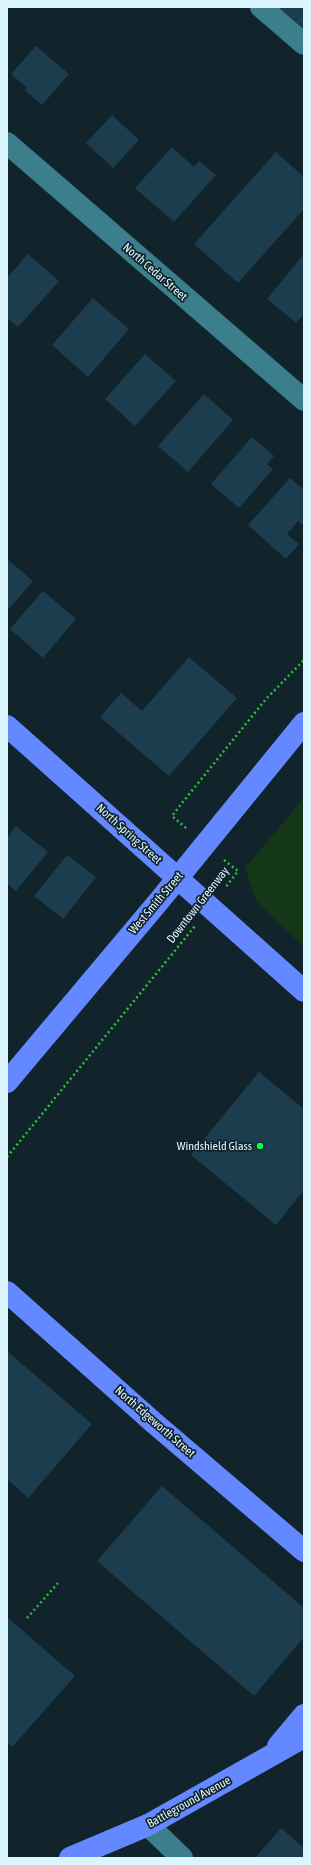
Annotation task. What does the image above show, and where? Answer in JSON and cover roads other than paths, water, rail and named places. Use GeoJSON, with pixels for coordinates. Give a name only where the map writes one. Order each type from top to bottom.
{"type":"FeatureCollection","features":[{"type":"Feature","properties":{"kind":"main road","name":"West Smith Street"},"geometry":{"type":"LineString","coordinates":[[7,1082],[205,845],[304,723]]}},
{"type":"Feature","properties":{"kind":"main road","name":"North Spring Street"},"geometry":{"type":"LineString","coordinates":[[7,726],[304,991]]}},
{"type":"Feature","properties":{"kind":"main road","name":"North Edgeworth Street"},"geometry":{"type":"LineString","coordinates":[[7,1292],[153,1422],[304,1551]]}},
{"type":"Feature","properties":{"kind":"main road"},"geometry":{"type":"LineString","coordinates":[[270,1756],[304,1715]]}},
{"type":"Feature","properties":{"kind":"main road","name":"Battleground Avenue"},"geometry":{"type":"LineString","coordinates":[[70,1858],[148,1825],[304,1737]]}},
{"type":"Feature","properties":{"kind":"street"},"geometry":{"type":"LineString","coordinates":[[261,7],[304,44]]}},
{"type":"Feature","properties":{"kind":"street","name":"North Cedar Street"},"geometry":{"type":"LineString","coordinates":[[7,143],[304,400]]}},
{"type":"Feature","properties":{"kind":"street"},"geometry":{"type":"LineString","coordinates":[[148,1825],[182,1858]]}},
{"type":"Feature","properties":{"kind":"place","name":"Windshield Glass"},"geometry":{"type":"Point","coordinates":[260,1146]}}]}
